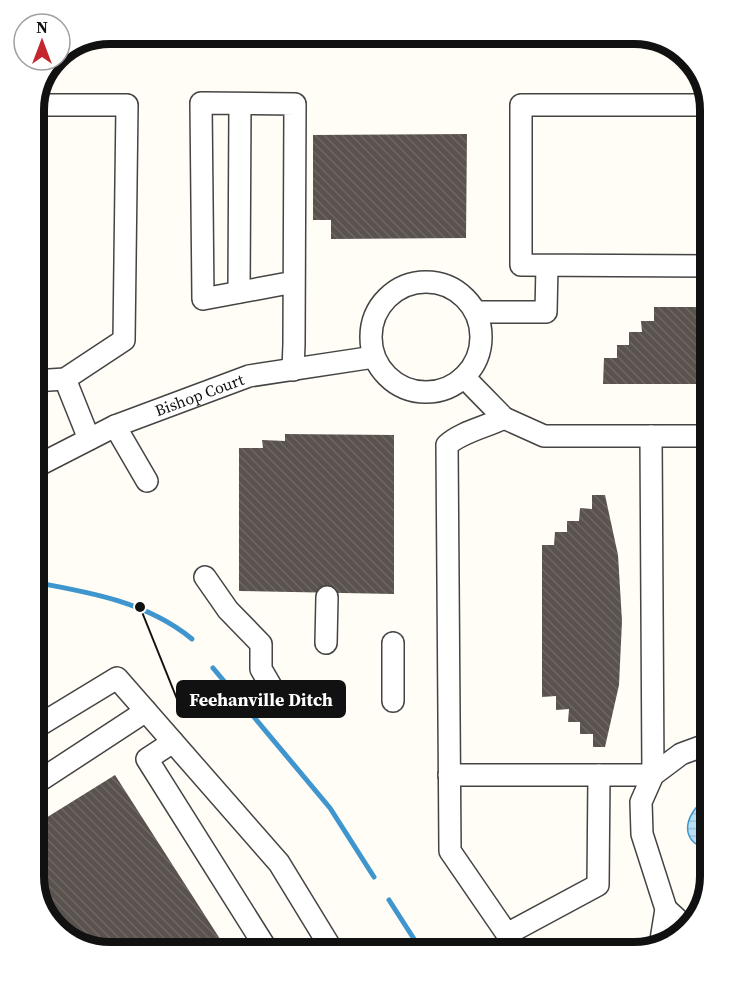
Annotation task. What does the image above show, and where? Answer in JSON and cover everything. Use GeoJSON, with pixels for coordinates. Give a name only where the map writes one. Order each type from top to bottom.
{"type":"FeatureCollection","features":[{"type":"Feature","properties":{"kind":"street"},"geometry":{"type":"LineString","coordinates":[[294,282],[203,299],[201,103],[295,104],[294,370]]}},
{"type":"Feature","properties":{"kind":"street"},"geometry":{"type":"LineString","coordinates":[[239,292],[240,104]]}},
{"type":"Feature","properties":{"kind":"street"},"geometry":{"type":"LineString","coordinates":[[44,105],[127,105],[124,340],[65,379],[44,380]]}},
{"type":"Feature","properties":{"kind":"street"},"geometry":{"type":"LineString","coordinates":[[700,105],[522,105],[521,265],[700,266]]}},
{"type":"Feature","properties":{"kind":"street"},"geometry":{"type":"LineString","coordinates":[[476,312],[546,312],[547,266]]}},
{"type":"Feature","properties":{"kind":"street"},"geometry":{"type":"LineString","coordinates":[[430,281],[449,286],[464,297],[476,312],[481,329],[480,347],[474,363],[464,377],[448,387],[431,392],[413,391],[396,384],[383,372],[374,357],[370,341],[372,322],[380,305],[393,291],[411,283],[430,281]]}},
{"type":"Feature","properties":{"kind":"street","name":"Bishop Court"},"geometry":{"type":"LineString","coordinates":[[44,462],[115,426],[249,376],[374,357]]}},
{"type":"Feature","properties":{"kind":"street"},"geometry":{"type":"LineString","coordinates":[[464,377],[504,418],[544,436],[700,436]]}},
{"type":"Feature","properties":{"kind":"street"},"geometry":{"type":"LineString","coordinates":[[65,379],[89,439]]}},
{"type":"Feature","properties":{"kind":"street"},"geometry":{"type":"LineString","coordinates":[[504,418],[477,431],[457,436],[447,445],[450,851],[507,933],[598,885],[599,775]]}},
{"type":"Feature","properties":{"kind":"street"},"geometry":{"type":"LineString","coordinates":[[115,426],[147,481]]}},
{"type":"Feature","properties":{"kind":"street"},"geometry":{"type":"LineString","coordinates":[[651,436],[653,775],[641,802],[642,834],[666,909],[661,937]]}},
{"type":"Feature","properties":{"kind":"street"},"geometry":{"type":"LineString","coordinates":[[205,578],[228,610],[261,644],[261,669],[279,700],[287,700]]}},
{"type":"Feature","properties":{"kind":"street"},"geometry":{"type":"LineString","coordinates":[[326,643],[327,597]]}},
{"type":"Feature","properties":{"kind":"street"},"geometry":{"type":"LineString","coordinates":[[393,643],[393,701]]}},
{"type":"Feature","properties":{"kind":"street"},"geometry":{"type":"LineString","coordinates":[[44,722],[117,678],[279,863],[327,942]]}},
{"type":"Feature","properties":{"kind":"street"},"geometry":{"type":"LineString","coordinates":[[44,778],[146,711]]}},
{"type":"Feature","properties":{"kind":"street"},"geometry":{"type":"LineString","coordinates":[[173,742],[147,759],[262,942]]}},
{"type":"Feature","properties":{"kind":"street"},"geometry":{"type":"LineString","coordinates":[[449,775],[653,775],[681,754],[700,747]]}},
{"type":"Feature","properties":{"kind":"street"},"geometry":{"type":"LineString","coordinates":[[666,909],[681,923]]}},
{"type":"Feature","properties":{"kind":"water"},"geometry":{"type":"Polygon","coordinates":[[[700,803],[700,846],[688,833],[690,817],[700,803]]]}},
{"type":"Feature","properties":{"kind":"building"},"geometry":{"type":"Polygon","coordinates":[[[467,134],[466,238],[331,239],[331,220],[313,220],[313,135],[467,134]]]}},
{"type":"Feature","properties":{"kind":"building"},"geometry":{"type":"Polygon","coordinates":[[[654,307],[700,307],[700,384],[603,384],[604,358],[617,358],[617,345],[629,345],[629,332],[642,332],[641,321],[654,321],[654,307]]]}},
{"type":"Feature","properties":{"kind":"building"},"geometry":{"type":"Polygon","coordinates":[[[285,434],[394,435],[394,594],[239,591],[239,448],[263,448],[262,440],[285,441],[285,434]]]}},
{"type":"Feature","properties":{"kind":"building"},"geometry":{"type":"Polygon","coordinates":[[[592,495],[605,495],[618,555],[622,621],[619,685],[605,747],[593,747],[593,734],[580,734],[580,722],[568,722],[569,709],[556,710],[556,696],[542,697],[542,545],[554,545],[555,532],[567,532],[567,521],[579,521],[580,508],[592,509],[592,495]]]}},
{"type":"Feature","properties":{"kind":"building"},"geometry":{"type":"Polygon","coordinates":[[[115,775],[222,942],[101,942],[80,936],[60,920],[50,906],[46,894],[44,819],[115,775]]]}},
{"type":"Feature","properties":{"kind":"waterway"},"geometry":{"type":"LineString","coordinates":[[44,584],[117,600],[137,607],[175,626],[192,639]]}},
{"type":"Feature","properties":{"kind":"waterway"},"geometry":{"type":"LineString","coordinates":[[213,668],[330,808],[374,877]]}},
{"type":"Feature","properties":{"kind":"waterway"},"geometry":{"type":"LineString","coordinates":[[389,900],[416,942]]}},
{"type":"Feature","properties":{"kind":"place","name":"Feehanville Ditch"},"geometry":{"type":"Point","coordinates":[140,607]}}]}
